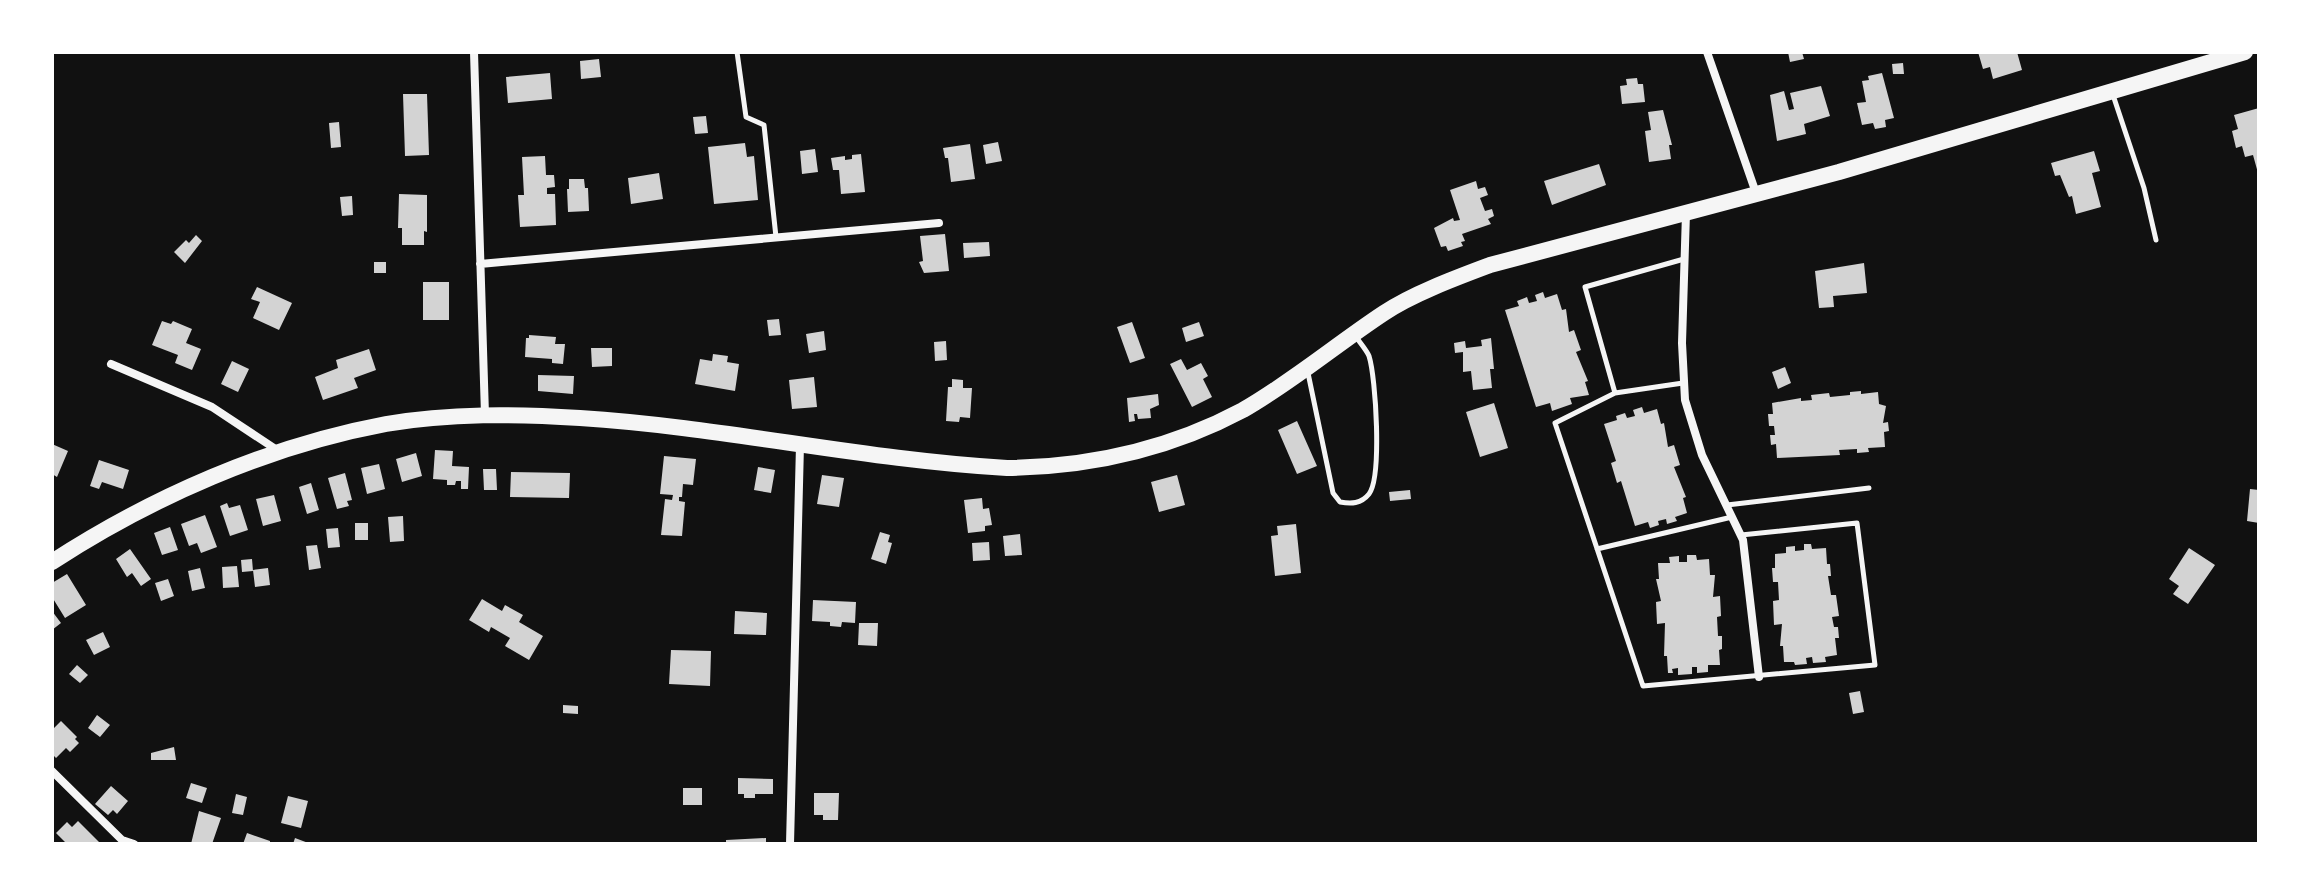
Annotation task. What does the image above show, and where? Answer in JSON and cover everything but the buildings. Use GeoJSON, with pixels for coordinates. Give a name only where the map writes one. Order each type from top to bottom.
{"type":"FeatureCollection","features":[{"type":"Feature","properties":{"kind":"main road"},"geometry":{"type":"LineString","coordinates":[[52,562],[104,530],[167,498],[281,453],[387,424],[485,416],[549,416],[617,421],[979,467],[1034,468],[1085,463],[1144,449],[1220,421],[1269,393],[1387,311],[1466,274],[1756,194],[2245,52]]}},
{"type":"Feature","properties":{"kind":"street"},"geometry":{"type":"LineString","coordinates":[[474,52],[485,416]]}},
{"type":"Feature","properties":{"kind":"street"},"geometry":{"type":"LineString","coordinates":[[1707,52],[1756,194]]}},
{"type":"Feature","properties":{"kind":"street"},"geometry":{"type":"LineString","coordinates":[[1686,213],[1683,383],[1695,436],[1734,517],[1747,558],[1759,677]]}},
{"type":"Feature","properties":{"kind":"street"},"geometry":{"type":"LineString","coordinates":[[480,264],[939,223]]}},
{"type":"Feature","properties":{"kind":"street"},"geometry":{"type":"LineString","coordinates":[[111,364],[212,407],[281,453]]}},
{"type":"Feature","properties":{"kind":"street"},"geometry":{"type":"LineString","coordinates":[[790,844],[800,445]]}},
{"type":"Feature","properties":{"kind":"street"},"geometry":{"type":"LineString","coordinates":[[52,771],[122,840],[134,844]]}},
{"type":"Feature","properties":{"kind":"lane"},"geometry":{"type":"LineString","coordinates":[[737,52],[746,117],[764,125],[776,238]]}},
{"type":"Feature","properties":{"kind":"lane"},"geometry":{"type":"LineString","coordinates":[[2111,90],[2144,188],[2156,240]]}},
{"type":"Feature","properties":{"kind":"lane"},"geometry":{"type":"LineString","coordinates":[[1615,393],[1585,287],[1685,259]]}},
{"type":"Feature","properties":{"kind":"lane"},"geometry":{"type":"LineString","coordinates":[[1306,367],[1333,493],[1340,502],[1351,504],[1362,500],[1370,493],[1375,476],[1375,414],[1368,355],[1354,334]]}},
{"type":"Feature","properties":{"kind":"lane"},"geometry":{"type":"LineString","coordinates":[[1683,383],[1615,393],[1555,423],[1643,686],[1875,665],[1857,523],[1741,535]]}},
{"type":"Feature","properties":{"kind":"lane"},"geometry":{"type":"LineString","coordinates":[[1727,505],[1869,488]]}},
{"type":"Feature","properties":{"kind":"lane"},"geometry":{"type":"LineString","coordinates":[[1597,549],[1734,517]]}}]}
